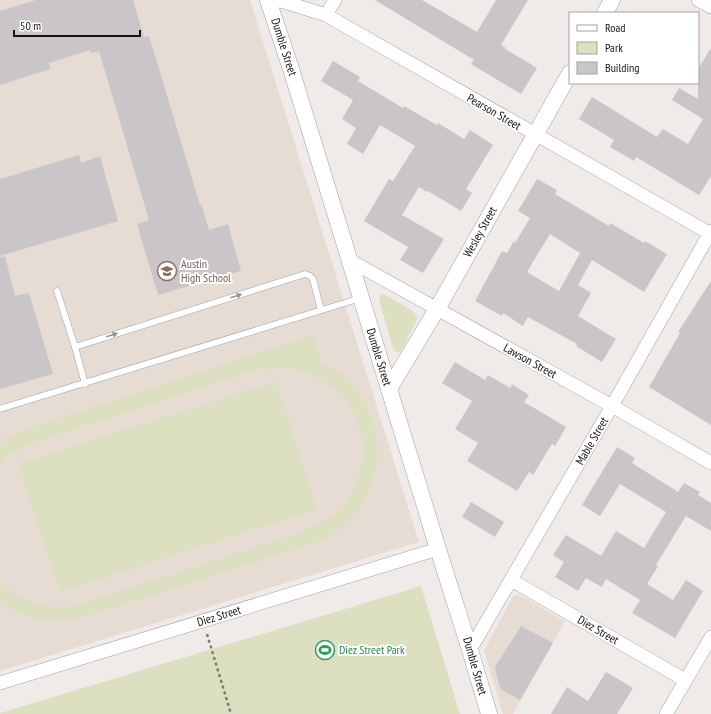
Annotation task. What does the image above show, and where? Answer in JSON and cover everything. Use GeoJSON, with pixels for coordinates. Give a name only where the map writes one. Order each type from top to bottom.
{"type":"FeatureCollection","features":[{"type":"Feature","properties":{"kind":"street","name":"Dumble Street"},"geometry":{"type":"LineString","coordinates":[[268,0],[291,69],[489,714]]}},
{"type":"Feature","properties":{"kind":"street","name":"Pearson Street"},"geometry":{"type":"LineString","coordinates":[[274,0],[326,15],[534,135],[711,233]]}},
{"type":"Feature","properties":{"kind":"street"},"geometry":{"type":"LineString","coordinates":[[326,15],[335,0]]}},
{"type":"Feature","properties":{"kind":"street"},"geometry":{"type":"LineString","coordinates":[[606,12],[612,0]]}},
{"type":"Feature","properties":{"kind":"street"},"geometry":{"type":"LineString","coordinates":[[698,0],[711,7]]}},
{"type":"Feature","properties":{"kind":"street","name":"Wesley Street"},"geometry":{"type":"LineString","coordinates":[[389,389],[437,309],[569,75]]}},
{"type":"Feature","properties":{"kind":"street","name":"Mable Street"},"geometry":{"type":"LineString","coordinates":[[470,650],[711,233]]}},
{"type":"Feature","properties":{"kind":"street","name":"Lawson Street"},"geometry":{"type":"LineString","coordinates":[[349,260],[612,406],[711,463]]}},
{"type":"Feature","properties":{"kind":"street","name":"Diez Street"},"geometry":{"type":"LineString","coordinates":[[0,683],[438,550]]}},
{"type":"Feature","properties":{"kind":"street","name":"Diez Street"},"geometry":{"type":"LineString","coordinates":[[511,580],[685,680]]}},
{"type":"Feature","properties":{"kind":"street"},"geometry":{"type":"LineString","coordinates":[[666,714],[711,636]]}},
{"type":"Feature","properties":{"kind":"lane"},"geometry":{"type":"LineString","coordinates":[[75,347],[305,274],[313,279],[321,310]]}},
{"type":"Feature","properties":{"kind":"lane"},"geometry":{"type":"LineString","coordinates":[[57,291],[85,384]]}},
{"type":"Feature","properties":{"kind":"lane"},"geometry":{"type":"LineString","coordinates":[[0,409],[361,298]]}},
{"type":"Feature","properties":{"kind":"path"},"geometry":{"type":"LineString","coordinates":[[203,621],[231,714]]}},
{"type":"Feature","properties":{"kind":"shaded area","name":"Austin High School"},"geometry":{"type":"Polygon","coordinates":[[[0,0],[250,0],[419,542],[0,671],[0,0]]]}},
{"type":"Feature","properties":{"kind":"shaded area"},"geometry":{"type":"Polygon","coordinates":[[[519,595],[565,621],[513,714],[503,714],[484,651],[513,596],[519,595]]]}},
{"type":"Feature","properties":{"kind":"green space"},"geometry":{"type":"Polygon","coordinates":[[[384,294],[414,312],[418,318],[401,351],[397,353],[393,348],[379,299],[380,296],[384,294]]]}},
{"type":"Feature","properties":{"kind":"green space"},"geometry":{"type":"Polygon","coordinates":[[[313,335],[322,363],[345,377],[354,387],[371,414],[374,425],[377,454],[376,469],[372,484],[366,497],[349,521],[324,540],[76,620],[40,621],[9,608],[0,600],[0,582],[13,593],[36,604],[53,607],[66,607],[80,604],[300,532],[328,519],[342,507],[354,488],[362,465],[363,444],[358,422],[350,405],[336,390],[309,372],[280,367],[253,371],[35,442],[9,454],[0,464],[0,444],[7,438],[20,431],[313,335]]]}},
{"type":"Feature","properties":{"kind":"green space"},"geometry":{"type":"Polygon","coordinates":[[[276,381],[317,509],[60,592],[18,464],[276,381]]]}},
{"type":"Feature","properties":{"kind":"green space","name":"Diez Street Park"},"geometry":{"type":"Polygon","coordinates":[[[421,586],[460,714],[0,714],[0,713],[421,586]]]}},
{"type":"Feature","properties":{"kind":"building"},"geometry":{"type":"Polygon","coordinates":[[[36,0],[133,0],[144,37],[149,36],[200,205],[201,204],[209,230],[228,224],[241,271],[158,295],[137,224],[149,220],[99,51],[91,53],[90,50],[49,63],[50,69],[0,85],[0,11],[36,0]]]}},
{"type":"Feature","properties":{"kind":"building"},"geometry":{"type":"Polygon","coordinates":[[[375,0],[422,0],[477,32],[496,0],[528,0],[501,45],[506,48],[505,49],[537,68],[521,94],[471,64],[474,60],[375,0]]]}},
{"type":"Feature","properties":{"kind":"building"},"geometry":{"type":"Polygon","coordinates":[[[711,48],[711,176],[699,195],[636,157],[634,161],[610,147],[614,140],[579,119],[592,97],[657,137],[663,129],[688,144],[703,119],[672,100],[679,88],[698,99],[699,67],[711,48]]]}},
{"type":"Feature","properties":{"kind":"building"},"geometry":{"type":"Polygon","coordinates":[[[333,61],[360,77],[358,81],[403,108],[404,106],[437,125],[438,123],[464,139],[470,130],[493,145],[466,189],[472,193],[461,211],[419,187],[402,215],[444,239],[423,273],[400,260],[408,247],[364,221],[389,179],[393,181],[415,146],[380,125],[363,154],[347,144],[356,128],[342,119],[353,100],[321,81],[333,61]]]}},
{"type":"Feature","properties":{"kind":"building"},"geometry":{"type":"Polygon","coordinates":[[[79,155],[81,163],[100,156],[118,221],[0,256],[0,179],[79,155]]]}},
{"type":"Feature","properties":{"kind":"building"},"geometry":{"type":"Polygon","coordinates":[[[537,179],[557,190],[555,194],[609,226],[610,223],[644,243],[645,241],[667,254],[644,292],[592,260],[578,285],[591,293],[578,316],[616,339],[602,362],[576,346],[577,344],[528,317],[523,326],[503,313],[502,316],[475,301],[502,251],[507,253],[530,218],[518,211],[537,179]],[[550,234],[527,272],[559,291],[580,253],[550,234]]]}},
{"type":"Feature","properties":{"kind":"building"},"geometry":{"type":"Polygon","coordinates":[[[5,256],[15,296],[29,293],[53,374],[0,389],[0,257],[5,256]]]}},
{"type":"Feature","properties":{"kind":"building"},"geometry":{"type":"Polygon","coordinates":[[[711,281],[711,425],[649,387],[680,333],[678,332],[711,281]]]}},
{"type":"Feature","properties":{"kind":"building"},"geometry":{"type":"Polygon","coordinates":[[[455,362],[485,380],[488,375],[510,388],[512,384],[529,395],[524,402],[566,427],[555,446],[552,444],[533,475],[529,472],[517,491],[467,461],[478,443],[455,429],[472,401],[442,383],[455,362]]]}},
{"type":"Feature","properties":{"kind":"building"},"geometry":{"type":"Polygon","coordinates":[[[617,447],[635,458],[632,463],[678,492],[684,483],[700,492],[698,495],[711,503],[711,531],[686,516],[656,565],[658,566],[647,584],[673,600],[686,580],[703,591],[675,638],[632,613],[640,600],[606,579],[602,587],[586,578],[578,591],[555,577],[564,562],[553,555],[566,535],[601,556],[616,531],[644,548],[666,512],[620,484],[600,516],[582,505],[617,447]]]}},
{"type":"Feature","properties":{"kind":"building"},"geometry":{"type":"Polygon","coordinates":[[[471,502],[504,522],[495,537],[462,517],[471,502]]]}},
{"type":"Feature","properties":{"kind":"building"},"geometry":{"type":"Polygon","coordinates":[[[521,626],[553,643],[520,700],[500,689],[495,667],[521,626]]]}},
{"type":"Feature","properties":{"kind":"building"},"geometry":{"type":"Polygon","coordinates":[[[606,672],[633,688],[617,714],[551,714],[567,687],[588,701],[606,672]]]}},
{"type":"Feature","properties":{"kind":"place","name":"Austin High School"},"geometry":{"type":"Point","coordinates":[167,271]}},
{"type":"Feature","properties":{"kind":"place","name":"Diez Street Park"},"geometry":{"type":"Point","coordinates":[325,650]}}]}
